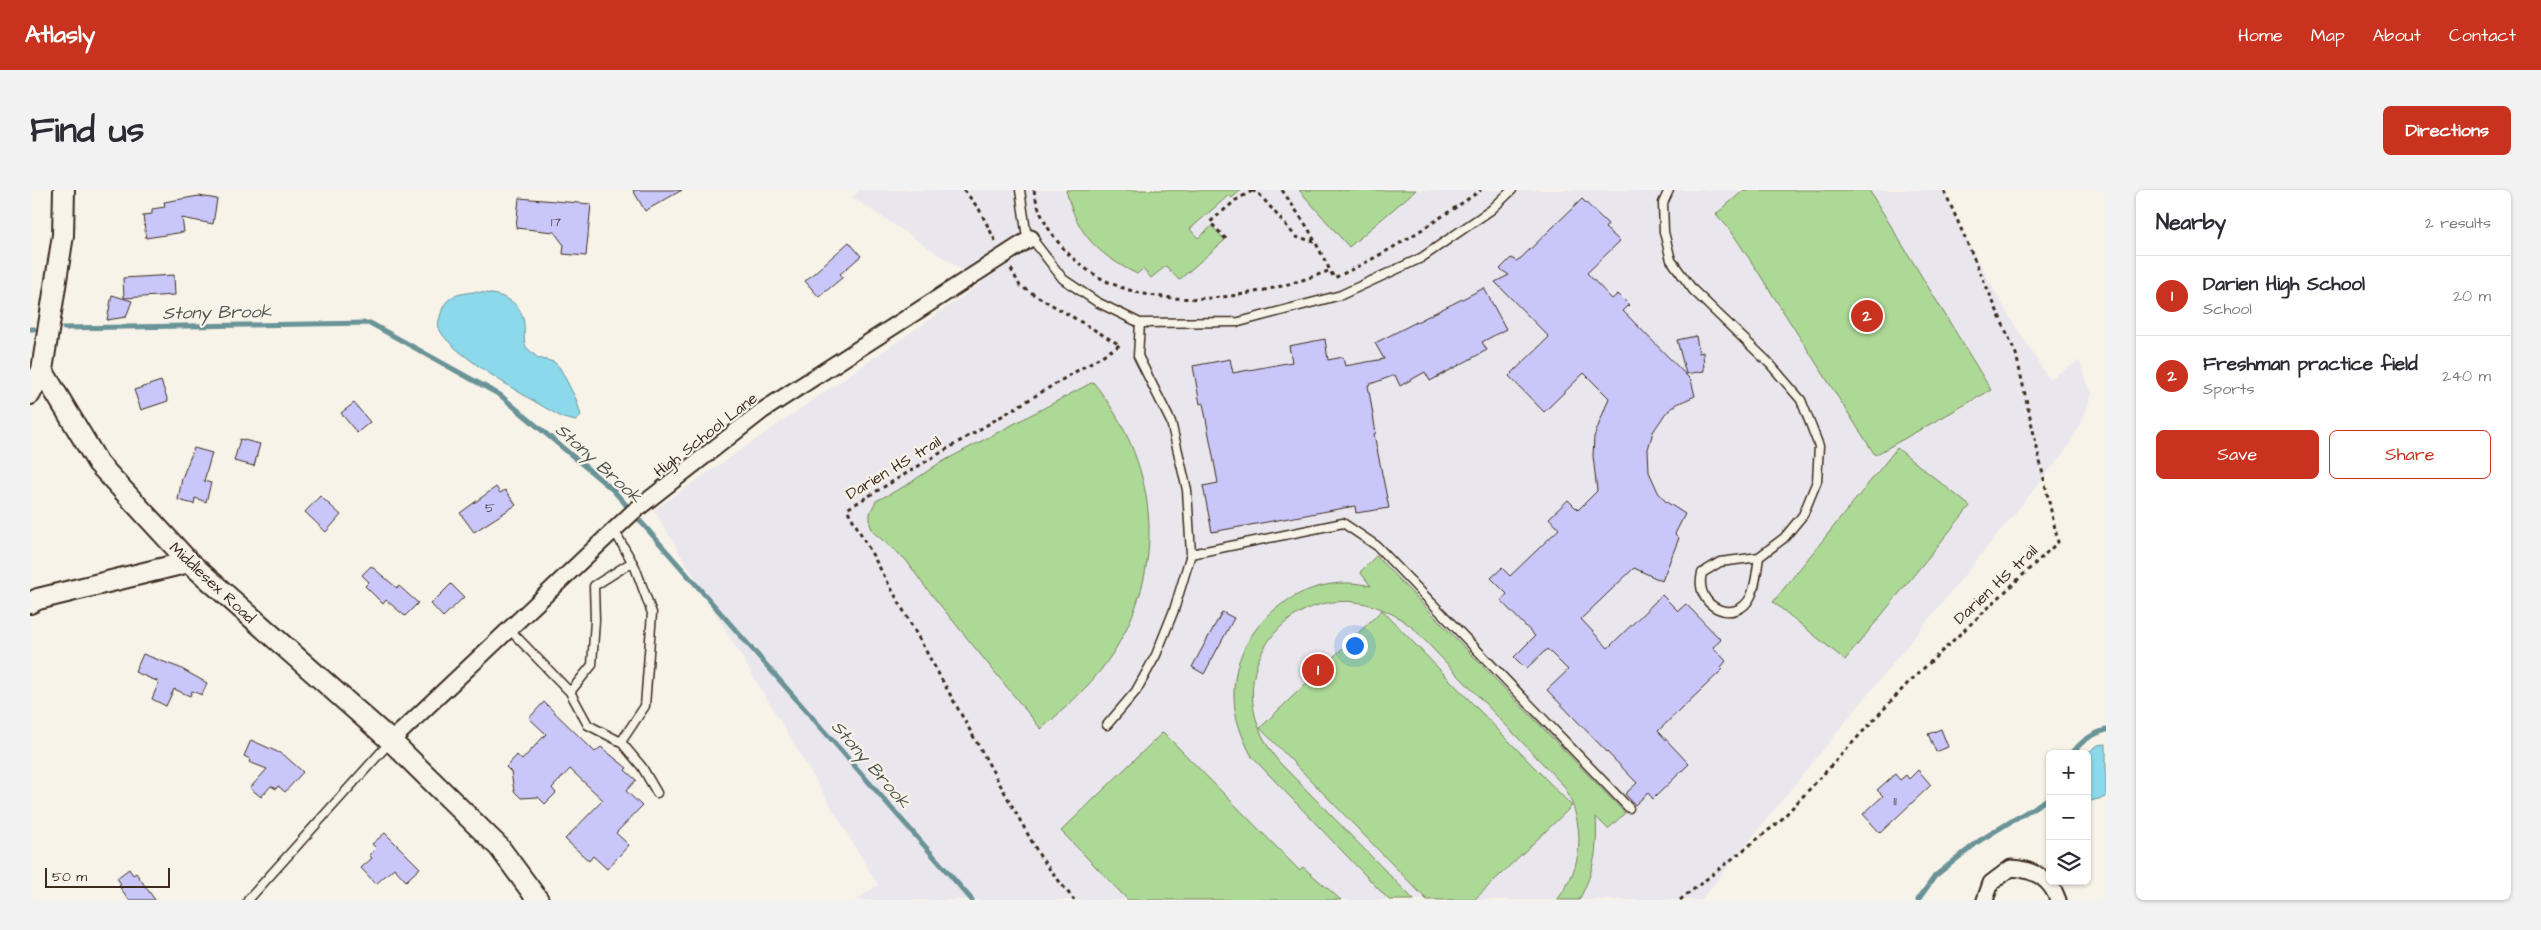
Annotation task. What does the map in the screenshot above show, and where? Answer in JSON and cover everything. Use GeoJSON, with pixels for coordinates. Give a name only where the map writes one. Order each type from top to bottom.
{"type":"FeatureCollection","features":[{"type":"Feature","properties":{"kind":"main road"},"geometry":{"type":"LineString","coordinates":[[30,394],[42,370],[63,235],[64,190]]}},
{"type":"Feature","properties":{"kind":"main road","name":"Middlesex Road"},"geometry":{"type":"LineString","coordinates":[[42,370],[98,463],[189,562],[391,742],[499,847],[538,900]]}},
{"type":"Feature","properties":{"kind":"main road"},"geometry":{"type":"LineString","coordinates":[[30,603],[38,598],[189,562]]}},
{"type":"Feature","properties":{"kind":"street","name":"High School Lane"},"geometry":{"type":"LineString","coordinates":[[391,742],[508,628],[633,512],[762,411],[1031,238]]}},
{"type":"Feature","properties":{"kind":"street"},"geometry":{"type":"LineString","coordinates":[[1985,900],[1991,884],[2011,868],[2033,871],[2041,876],[2052,887],[2058,900]]}},
{"type":"Feature","properties":{"kind":"lane"},"geometry":{"type":"LineString","coordinates":[[1020,190],[1026,231],[1063,279],[1097,302],[1140,322],[1239,322],[1341,295],[1421,258],[1491,210],[1512,190]]}},
{"type":"Feature","properties":{"kind":"lane"},"geometry":{"type":"LineString","coordinates":[[1669,190],[1663,202],[1664,232],[1671,260],[1693,290],[1770,364],[1801,400],[1819,446],[1817,481],[1803,515],[1784,538],[1759,557],[1733,559],[1710,566],[1702,573],[1700,580],[1700,590],[1704,599],[1711,606],[1725,611],[1741,607],[1751,596],[1759,557]]}},
{"type":"Feature","properties":{"kind":"lane"},"geometry":{"type":"LineString","coordinates":[[1107,725],[1136,691],[1156,656],[1174,610],[1190,554],[1187,490],[1171,422],[1138,356],[1140,322]]}},
{"type":"Feature","properties":{"kind":"lane"},"geometry":{"type":"LineString","coordinates":[[1190,554],[1343,523],[1377,546],[1629,808]]}},
{"type":"Feature","properties":{"kind":"lane"},"geometry":{"type":"LineString","coordinates":[[614,530],[632,562],[652,613],[645,706],[621,742]]}},
{"type":"Feature","properties":{"kind":"lane"},"geometry":{"type":"LineString","coordinates":[[570,692],[592,665],[595,620],[594,586],[632,562]]}},
{"type":"Feature","properties":{"kind":"lane"},"geometry":{"type":"LineString","coordinates":[[508,628],[570,692],[588,725],[621,742],[642,767],[657,793]]}},
{"type":"Feature","properties":{"kind":"lane"},"geometry":{"type":"LineString","coordinates":[[248,900],[391,742]]}},
{"type":"Feature","properties":{"kind":"path","name":"Darien HS trail"},"geometry":{"type":"LineString","coordinates":[[964,190],[979,209],[1020,286],[1120,345],[847,509],[1042,858],[1074,900]]}},
{"type":"Feature","properties":{"kind":"path"},"geometry":{"type":"LineString","coordinates":[[1034,190],[1042,217],[1056,240],[1071,256],[1087,269],[1116,286],[1142,294],[1190,298],[1235,295],[1273,289],[1331,270]]}},
{"type":"Feature","properties":{"kind":"path"},"geometry":{"type":"LineString","coordinates":[[1226,239],[1210,222],[1236,200],[1252,190],[1260,195],[1296,238],[1315,241]]}},
{"type":"Feature","properties":{"kind":"path"},"geometry":{"type":"LineString","coordinates":[[1282,190],[1315,241],[1334,278],[1372,261],[1412,238],[1480,190]]}},
{"type":"Feature","properties":{"kind":"path","name":"Darien HS trail"},"geometry":{"type":"LineString","coordinates":[[1680,900],[1779,822],[1908,683],[2058,542],[2016,354],[1944,190]]}},
{"type":"Feature","properties":{"kind":"shaded area"},"geometry":{"type":"Polygon","coordinates":[[[859,190],[1944,190],[1960,228],[2007,313],[2049,379],[2079,361],[2092,394],[2082,421],[2066,450],[1701,900],[856,900],[878,885],[654,510],[982,283],[852,197],[859,190]]]}},
{"type":"Feature","properties":{"kind":"green space"},"geometry":{"type":"Polygon","coordinates":[[[1066,190],[1241,190],[1232,198],[1229,195],[1190,229],[1198,238],[1212,226],[1225,240],[1179,280],[1166,266],[1151,278],[1143,269],[1137,274],[1111,259],[1083,231],[1076,219],[1066,190]]]}},
{"type":"Feature","properties":{"kind":"green space"},"geometry":{"type":"Polygon","coordinates":[[[1299,190],[1416,190],[1349,247],[1299,190]]]}},
{"type":"Feature","properties":{"kind":"green space"},"geometry":{"type":"Polygon","coordinates":[[[1744,190],[1869,190],[1991,390],[1875,455],[1731,231],[1716,214],[1744,190]]]}},
{"type":"Feature","properties":{"kind":"green space"},"geometry":{"type":"Polygon","coordinates":[[[1093,382],[1114,412],[1131,444],[1142,477],[1148,511],[1149,545],[1144,580],[1133,614],[1108,660],[1082,692],[1041,729],[923,584],[906,560],[873,532],[870,524],[870,513],[876,501],[907,485],[938,464],[1093,382]]]}},
{"type":"Feature","properties":{"kind":"green space"},"geometry":{"type":"Polygon","coordinates":[[[1897,448],[1970,506],[1845,660],[1773,602],[1897,448]]]}},
{"type":"Feature","properties":{"kind":"green space"},"geometry":{"type":"Polygon","coordinates":[[[1376,556],[1625,813],[1608,829],[1596,817],[1594,860],[1579,900],[1557,900],[1573,873],[1579,844],[1576,815],[1564,786],[1413,628],[1376,607],[1339,601],[1306,609],[1279,628],[1260,655],[1252,688],[1258,725],[1279,762],[1414,900],[1389,900],[1252,757],[1239,727],[1234,704],[1237,670],[1245,647],[1259,626],[1276,608],[1297,595],[1321,586],[1346,583],[1371,586],[1360,572],[1376,556]]]}},
{"type":"Feature","properties":{"kind":"green space"},"geometry":{"type":"Polygon","coordinates":[[[1382,610],[1572,806],[1474,900],[1427,900],[1260,728],[1382,610]]]}},
{"type":"Feature","properties":{"kind":"green space"},"geometry":{"type":"Polygon","coordinates":[[[1163,732],[1299,870],[1303,867],[1341,900],[1128,900],[1061,831],[1163,732]]]}},
{"type":"Feature","properties":{"kind":"water"},"geometry":{"type":"Polygon","coordinates":[[[473,292],[498,295],[513,302],[518,308],[524,324],[526,347],[538,358],[554,362],[560,368],[576,399],[581,415],[576,421],[563,418],[515,390],[475,364],[458,351],[446,338],[439,328],[439,319],[444,305],[454,296],[473,292]]]}},
{"type":"Feature","properties":{"kind":"water"},"geometry":{"type":"Polygon","coordinates":[[[2106,744],[2106,797],[2091,801],[2091,750],[2098,745],[2106,744]]]}},
{"type":"Feature","properties":{"kind":"building"},"geometry":{"type":"Polygon","coordinates":[[[633,190],[682,190],[645,211],[633,190]]]}},
{"type":"Feature","properties":{"kind":"building"},"geometry":{"type":"Polygon","coordinates":[[[199,196],[217,199],[213,224],[182,218],[184,232],[146,238],[143,215],[152,214],[152,209],[165,207],[164,202],[199,196]]]}},
{"type":"Feature","properties":{"kind":"building"},"geometry":{"type":"Polygon","coordinates":[[[519,198],[591,204],[586,256],[563,254],[564,245],[554,232],[516,228],[519,198]]]}},
{"type":"Feature","properties":{"kind":"building"},"geometry":{"type":"Polygon","coordinates":[[[1582,199],[1608,224],[1605,228],[1620,241],[1587,273],[1612,299],[1618,294],[1629,305],[1623,311],[1691,380],[1695,396],[1677,404],[1665,414],[1653,432],[1648,449],[1649,472],[1658,492],[1665,501],[1685,514],[1675,534],[1679,538],[1662,581],[1634,568],[1581,619],[1608,648],[1662,595],[1678,611],[1686,604],[1721,640],[1713,647],[1726,661],[1721,667],[1723,669],[1658,731],[1689,764],[1653,799],[1648,793],[1635,805],[1625,794],[1637,783],[1547,690],[1568,670],[1547,649],[1526,669],[1514,657],[1535,636],[1501,601],[1507,594],[1491,578],[1502,568],[1510,576],[1559,529],[1549,518],[1568,500],[1578,510],[1597,491],[1593,456],[1594,437],[1609,398],[1584,373],[1544,412],[1509,376],[1549,337],[1495,282],[1509,275],[1500,269],[1511,258],[1516,261],[1521,258],[1582,199]]]}},
{"type":"Feature","properties":{"kind":"building"},"geometry":{"type":"Polygon","coordinates":[[[849,242],[861,256],[840,274],[843,277],[819,297],[805,281],[849,242]]]}},
{"type":"Feature","properties":{"kind":"building"},"geometry":{"type":"Polygon","coordinates":[[[174,275],[175,295],[124,298],[123,278],[174,275]]]}},
{"type":"Feature","properties":{"kind":"building"},"geometry":{"type":"Polygon","coordinates":[[[1484,288],[1506,329],[1482,342],[1487,350],[1430,381],[1425,372],[1400,386],[1395,375],[1368,385],[1376,433],[1374,434],[1389,508],[1356,513],[1355,506],[1212,532],[1203,486],[1218,483],[1203,403],[1200,404],[1193,366],[1230,359],[1233,373],[1292,362],[1289,346],[1325,339],[1328,360],[1343,357],[1345,366],[1384,359],[1375,343],[1484,288]]]}},
{"type":"Feature","properties":{"kind":"building"},"geometry":{"type":"Polygon","coordinates":[[[112,295],[132,301],[126,317],[107,320],[112,295]]]}},
{"type":"Feature","properties":{"kind":"building"},"geometry":{"type":"Polygon","coordinates":[[[1696,336],[1699,353],[1703,352],[1704,371],[1686,374],[1677,340],[1696,336]]]}},
{"type":"Feature","properties":{"kind":"building"},"geometry":{"type":"Polygon","coordinates":[[[161,381],[168,401],[141,410],[134,390],[161,381]]]}},
{"type":"Feature","properties":{"kind":"building"},"geometry":{"type":"Polygon","coordinates":[[[354,403],[370,422],[357,433],[341,413],[354,403]]]}},
{"type":"Feature","properties":{"kind":"building"},"geometry":{"type":"Polygon","coordinates":[[[240,439],[260,444],[254,466],[234,461],[240,439]]]}},
{"type":"Feature","properties":{"kind":"building"},"geometry":{"type":"Polygon","coordinates":[[[194,448],[212,453],[204,481],[211,483],[206,502],[195,498],[194,504],[178,500],[182,478],[194,448]]]}},
{"type":"Feature","properties":{"kind":"building"},"geometry":{"type":"Polygon","coordinates":[[[496,487],[500,493],[505,490],[516,505],[474,532],[460,513],[496,487]]]}},
{"type":"Feature","properties":{"kind":"building"},"geometry":{"type":"Polygon","coordinates":[[[320,496],[341,515],[326,532],[305,512],[320,496]]]}},
{"type":"Feature","properties":{"kind":"building"},"geometry":{"type":"Polygon","coordinates":[[[371,566],[397,588],[399,586],[418,603],[405,616],[386,600],[383,604],[365,586],[369,582],[362,575],[371,566]]]}},
{"type":"Feature","properties":{"kind":"building"},"geometry":{"type":"Polygon","coordinates":[[[451,584],[464,597],[443,617],[431,604],[451,584]]]}},
{"type":"Feature","properties":{"kind":"building"},"geometry":{"type":"Polygon","coordinates":[[[1222,612],[1234,618],[1204,674],[1192,667],[1222,612]]]}},
{"type":"Feature","properties":{"kind":"building"},"geometry":{"type":"Polygon","coordinates":[[[143,654],[180,668],[207,683],[202,695],[192,691],[190,696],[174,689],[166,706],[152,699],[159,682],[135,672],[143,654]]]}},
{"type":"Feature","properties":{"kind":"building"},"geometry":{"type":"Polygon","coordinates":[[[544,702],[595,752],[601,747],[627,768],[625,770],[636,780],[626,791],[642,806],[616,833],[629,845],[607,869],[593,856],[589,861],[565,839],[603,800],[570,769],[552,788],[556,793],[545,804],[538,797],[521,798],[514,791],[511,772],[506,767],[517,755],[522,760],[546,734],[529,718],[544,702]]]}},
{"type":"Feature","properties":{"kind":"building"},"geometry":{"type":"Polygon","coordinates":[[[1941,729],[1948,747],[1936,752],[1928,734],[1941,729]]]}},
{"type":"Feature","properties":{"kind":"building"},"geometry":{"type":"Polygon","coordinates":[[[251,740],[284,755],[303,772],[285,792],[278,786],[276,789],[271,786],[261,797],[250,788],[267,769],[249,762],[250,759],[244,756],[251,740]]]}},
{"type":"Feature","properties":{"kind":"building"},"geometry":{"type":"Polygon","coordinates":[[[1918,770],[1931,785],[1880,833],[1863,814],[1883,796],[1877,790],[1895,774],[1900,780],[1906,775],[1909,779],[1918,770]]]}},
{"type":"Feature","properties":{"kind":"building"},"geometry":{"type":"Polygon","coordinates":[[[385,833],[420,868],[406,881],[394,868],[376,884],[361,868],[372,858],[369,855],[376,848],[372,844],[385,833]]]}},
{"type":"Feature","properties":{"kind":"building"},"geometry":{"type":"Polygon","coordinates":[[[129,869],[133,875],[136,873],[155,900],[129,900],[119,886],[121,884],[117,878],[129,869]]]}},
{"type":"Feature","properties":{"kind":"waterway","name":"Stony Brook"},"geometry":{"type":"LineString","coordinates":[[64,328],[370,323],[500,395],[613,490],[972,900]]}},
{"type":"Feature","properties":{"kind":"waterway"},"geometry":{"type":"LineString","coordinates":[[2076,750],[2087,739],[2106,730]]}},
{"type":"Feature","properties":{"kind":"waterway"},"geometry":{"type":"LineString","coordinates":[[1918,900],[1935,876],[1979,841],[2046,800]]}},
{"type":"Feature","properties":{"kind":"place","name":"Freshman practice field"},"geometry":{"type":"Point","coordinates":[1867,316]}},
{"type":"Feature","properties":{"kind":"place","name":"Darien High School"},"geometry":{"type":"Point","coordinates":[1318,670]}}]}
